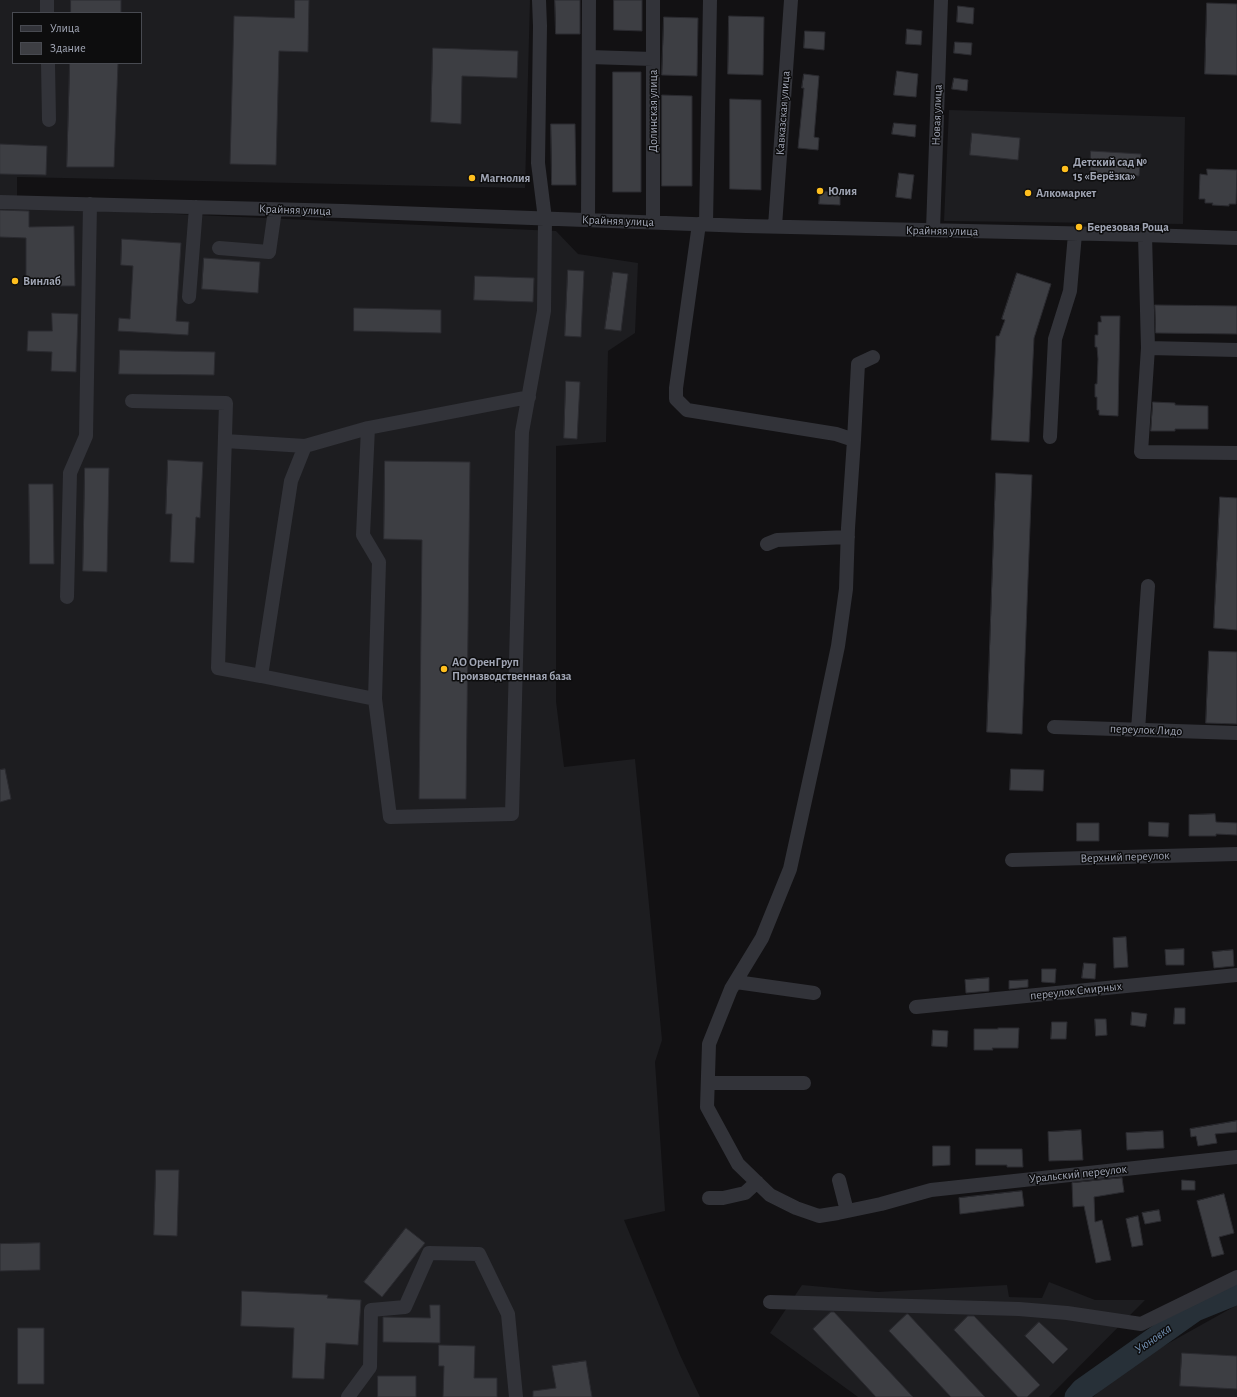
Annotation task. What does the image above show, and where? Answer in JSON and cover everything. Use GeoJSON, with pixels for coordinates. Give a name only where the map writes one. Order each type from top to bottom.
{"type":"FeatureCollection","features":[{"type":"Feature","properties":{"kind":"street"},"geometry":{"type":"LineString","coordinates":[[47,0],[47,12]]}},
{"type":"Feature","properties":{"kind":"street"},"geometry":{"type":"LineString","coordinates":[[368,428],[363,535],[379,562],[376,699],[390,817],[512,814],[522,432],[544,311],[545,219],[538,163],[539,0]]}},
{"type":"Feature","properties":{"kind":"street"},"geometry":{"type":"LineString","coordinates":[[588,220],[589,0]]}},
{"type":"Feature","properties":{"kind":"street","name":"Долинская улица"},"geometry":{"type":"LineString","coordinates":[[653,222],[654,0]]}},
{"type":"Feature","properties":{"kind":"street"},"geometry":{"type":"LineString","coordinates":[[710,0],[703,224],[677,380],[676,399],[687,410],[836,434],[854,440]]}},
{"type":"Feature","properties":{"kind":"street","name":"Кавказская улица"},"geometry":{"type":"LineString","coordinates":[[775,226],[791,0]]}},
{"type":"Feature","properties":{"kind":"street","name":"Новая улица"},"geometry":{"type":"LineString","coordinates":[[933,230],[941,0]]}},
{"type":"Feature","properties":{"kind":"street"},"geometry":{"type":"LineString","coordinates":[[589,58],[654,59]]}},
{"type":"Feature","properties":{"kind":"street"},"geometry":{"type":"LineString","coordinates":[[48,64],[49,120]]}},
{"type":"Feature","properties":{"kind":"street","name":"Крайняя улица"},"geometry":{"type":"LineString","coordinates":[[0,202],[703,224],[1237,238]]}},
{"type":"Feature","properties":{"kind":"street"},"geometry":{"type":"LineString","coordinates":[[67,597],[70,473],[86,436],[90,204]]}},
{"type":"Feature","properties":{"kind":"street"},"geometry":{"type":"LineString","coordinates":[[189,297],[196,207]]}},
{"type":"Feature","properties":{"kind":"street"},"geometry":{"type":"LineString","coordinates":[[219,248],[270,252],[275,210]]}},
{"type":"Feature","properties":{"kind":"street"},"geometry":{"type":"LineString","coordinates":[[1050,437],[1055,339],[1070,291],[1075,234]]}},
{"type":"Feature","properties":{"kind":"street"},"geometry":{"type":"LineString","coordinates":[[1145,235],[1148,348],[1141,452],[1237,452]]}},
{"type":"Feature","properties":{"kind":"street"},"geometry":{"type":"LineString","coordinates":[[1148,348],[1237,350]]}},
{"type":"Feature","properties":{"kind":"street","name":"Уральский переулок"},"geometry":{"type":"LineString","coordinates":[[874,357],[858,364],[846,589],[838,646],[790,869],[762,938],[731,989],[709,1044],[707,1107],[738,1164],[770,1195],[796,1208],[819,1216],[847,1212],[931,1190],[1237,1157]]}},
{"type":"Feature","properties":{"kind":"street"},"geometry":{"type":"LineString","coordinates":[[225,441],[305,446],[368,428],[529,397]]}},
{"type":"Feature","properties":{"kind":"street"},"geometry":{"type":"LineString","coordinates":[[132,401],[226,403],[218,668],[376,699]]}},
{"type":"Feature","properties":{"kind":"street"},"geometry":{"type":"LineString","coordinates":[[261,676],[291,481],[305,446]]}},
{"type":"Feature","properties":{"kind":"street"},"geometry":{"type":"LineString","coordinates":[[767,544],[777,540],[848,537]]}},
{"type":"Feature","properties":{"kind":"street"},"geometry":{"type":"LineString","coordinates":[[1138,730],[1148,586]]}},
{"type":"Feature","properties":{"kind":"street","name":"переулок Лидо"},"geometry":{"type":"LineString","coordinates":[[1054,727],[1237,733]]}},
{"type":"Feature","properties":{"kind":"street","name":"Верхний переулок"},"geometry":{"type":"LineString","coordinates":[[1012,860],[1237,854]]}},
{"type":"Feature","properties":{"kind":"street","name":"переулок Смирных"},"geometry":{"type":"LineString","coordinates":[[916,1007],[1237,975]]}},
{"type":"Feature","properties":{"kind":"street"},"geometry":{"type":"LineString","coordinates":[[736,982],[814,993]]}},
{"type":"Feature","properties":{"kind":"street"},"geometry":{"type":"LineString","coordinates":[[708,1083],[804,1082]]}},
{"type":"Feature","properties":{"kind":"street"},"geometry":{"type":"LineString","coordinates":[[839,1180],[847,1212]]}},
{"type":"Feature","properties":{"kind":"street"},"geometry":{"type":"LineString","coordinates":[[709,1198],[723,1198],[745,1193],[757,1182]]}},
{"type":"Feature","properties":{"kind":"street"},"geometry":{"type":"LineString","coordinates":[[348,1397],[370,1367],[371,1310],[405,1307],[429,1253],[479,1254],[508,1314],[516,1397]]}},
{"type":"Feature","properties":{"kind":"street"},"geometry":{"type":"LineString","coordinates":[[770,1302],[1019,1309],[1067,1313],[1141,1324],[1237,1277]]}},
{"type":"Feature","properties":{"kind":"shaded area"},"geometry":{"type":"Polygon","coordinates":[[[0,0],[530,0],[525,188],[17,177],[17,207],[556,231],[578,254],[638,263],[635,333],[608,351],[606,442],[556,446],[556,701],[564,767],[635,759],[662,1040],[655,1062],[665,1211],[624,1220],[680,1355],[700,1397],[0,1397],[0,0]]]}},
{"type":"Feature","properties":{"kind":"shaded area","name":"Детский сад № 15 «Берёзка»"},"geometry":{"type":"Polygon","coordinates":[[[949,110],[1185,117],[1183,224],[944,221],[949,110]]]}},
{"type":"Feature","properties":{"kind":"shaded area"},"geometry":{"type":"Polygon","coordinates":[[[1049,1282],[1095,1300],[1145,1300],[1049,1397],[858,1397],[770,1333],[802,1285],[878,1292],[1007,1285],[1009,1297],[1042,1298],[1049,1282]]]}},
{"type":"Feature","properties":{"kind":"shaded area"},"geometry":{"type":"Polygon","coordinates":[[[1237,1305],[1237,1397],[1093,1397],[1126,1367],[1237,1305]]]}},
{"type":"Feature","properties":{"kind":"building"},"geometry":{"type":"Polygon","coordinates":[[[71,0],[121,0],[121,12],[71,12],[71,0]]]}},
{"type":"Feature","properties":{"kind":"building"},"geometry":{"type":"Polygon","coordinates":[[[295,0],[309,0],[308,52],[279,51],[276,165],[230,164],[234,16],[294,18],[295,0]]]}},
{"type":"Feature","properties":{"kind":"building"},"geometry":{"type":"Polygon","coordinates":[[[555,0],[580,0],[580,34],[556,34],[555,0]]]}},
{"type":"Feature","properties":{"kind":"building"},"geometry":{"type":"Polygon","coordinates":[[[614,0],[642,0],[642,31],[614,30],[614,0]]]}},
{"type":"Feature","properties":{"kind":"building"},"geometry":{"type":"Polygon","coordinates":[[[1207,3],[1237,4],[1237,75],[1205,74],[1207,3]]]}},
{"type":"Feature","properties":{"kind":"building"},"geometry":{"type":"Polygon","coordinates":[[[958,6],[974,8],[973,24],[957,22],[958,6]]]}},
{"type":"Feature","properties":{"kind":"building"},"geometry":{"type":"Polygon","coordinates":[[[729,16],[764,17],[763,75],[728,74],[729,16]]]}},
{"type":"Feature","properties":{"kind":"building"},"geometry":{"type":"Polygon","coordinates":[[[664,17],[698,18],[697,76],[662,75],[664,17]]]}},
{"type":"Feature","properties":{"kind":"building"},"geometry":{"type":"Polygon","coordinates":[[[907,29],[922,31],[921,45],[906,44],[907,29]]]}},
{"type":"Feature","properties":{"kind":"building"},"geometry":{"type":"Polygon","coordinates":[[[805,31],[825,32],[824,50],[804,48],[805,31]]]}},
{"type":"Feature","properties":{"kind":"building"},"geometry":{"type":"Polygon","coordinates":[[[955,42],[972,43],[971,55],[954,53],[955,42]]]}},
{"type":"Feature","properties":{"kind":"building"},"geometry":{"type":"Polygon","coordinates":[[[433,48],[518,51],[517,78],[462,76],[461,124],[431,122],[433,48]]]}},
{"type":"Feature","properties":{"kind":"building"},"geometry":{"type":"Polygon","coordinates":[[[70,64],[118,64],[114,167],[67,167],[70,64]]]}},
{"type":"Feature","properties":{"kind":"building"},"geometry":{"type":"Polygon","coordinates":[[[897,71],[918,74],[916,97],[894,95],[897,71]]]}},
{"type":"Feature","properties":{"kind":"building"},"geometry":{"type":"Polygon","coordinates":[[[613,72],[641,72],[641,192],[613,192],[613,72]]]}},
{"type":"Feature","properties":{"kind":"building"},"geometry":{"type":"Polygon","coordinates":[[[804,74],[819,76],[814,137],[819,138],[818,150],[798,148],[804,74]]]}},
{"type":"Feature","properties":{"kind":"building"},"geometry":{"type":"Polygon","coordinates":[[[954,78],[968,80],[967,91],[952,89],[954,78]]]}},
{"type":"Feature","properties":{"kind":"building"},"geometry":{"type":"Polygon","coordinates":[[[662,95],[692,96],[692,186],[662,186],[662,95]]]}},
{"type":"Feature","properties":{"kind":"building"},"geometry":{"type":"Polygon","coordinates":[[[730,99],[761,100],[761,190],[730,189],[730,99]]]}},
{"type":"Feature","properties":{"kind":"building"},"geometry":{"type":"Polygon","coordinates":[[[894,123],[916,125],[915,137],[892,134],[894,123]]]}},
{"type":"Feature","properties":{"kind":"building"},"geometry":{"type":"Polygon","coordinates":[[[551,124],[575,124],[576,185],[552,185],[551,124]]]}},
{"type":"Feature","properties":{"kind":"building"},"geometry":{"type":"Polygon","coordinates":[[[972,133],[1020,138],[1018,160],[970,155],[972,133]]]}},
{"type":"Feature","properties":{"kind":"building"},"geometry":{"type":"Polygon","coordinates":[[[0,144],[47,146],[46,175],[0,174],[0,144]]]}},
{"type":"Feature","properties":{"kind":"building"},"geometry":{"type":"Polygon","coordinates":[[[1091,151],[1141,154],[1139,176],[1090,174],[1091,151]]]}},
{"type":"Feature","properties":{"kind":"building"},"geometry":{"type":"Polygon","coordinates":[[[1207,169],[1237,170],[1236,204],[1229,204],[1229,206],[1212,205],[1213,203],[1205,203],[1205,199],[1199,199],[1200,174],[1207,175],[1207,169]]]}},
{"type":"Feature","properties":{"kind":"building"},"geometry":{"type":"Polygon","coordinates":[[[899,173],[914,175],[911,199],[896,197],[899,173]]]}},
{"type":"Feature","properties":{"kind":"building"},"geometry":{"type":"Polygon","coordinates":[[[820,191],[840,192],[840,205],[819,204],[820,191]]]}},
{"type":"Feature","properties":{"kind":"building"},"geometry":{"type":"Polygon","coordinates":[[[0,210],[29,211],[29,227],[74,226],[75,286],[26,286],[26,238],[0,237],[0,210]]]}},
{"type":"Feature","properties":{"kind":"building"},"geometry":{"type":"Polygon","coordinates":[[[122,239],[181,243],[176,321],[189,322],[188,335],[118,331],[119,318],[130,319],[133,266],[121,265],[122,239]]]}},
{"type":"Feature","properties":{"kind":"building"},"geometry":{"type":"Polygon","coordinates":[[[204,258],[260,262],[258,293],[202,289],[204,258]]]}},
{"type":"Feature","properties":{"kind":"building"},"geometry":{"type":"Polygon","coordinates":[[[568,270],[584,271],[581,337],[565,336],[568,270]]]}},
{"type":"Feature","properties":{"kind":"building"},"geometry":{"type":"Polygon","coordinates":[[[613,272],[628,274],[621,331],[605,329],[613,272]]]}},
{"type":"Feature","properties":{"kind":"building"},"geometry":{"type":"Polygon","coordinates":[[[1017,273],[1051,284],[1034,338],[1029,442],[991,440],[996,336],[999,336],[1005,320],[1002,319],[1017,273]]]}},
{"type":"Feature","properties":{"kind":"building"},"geometry":{"type":"Polygon","coordinates":[[[475,276],[534,278],[533,302],[474,300],[475,276]]]}},
{"type":"Feature","properties":{"kind":"building"},"geometry":{"type":"Polygon","coordinates":[[[1155,305],[1237,306],[1237,334],[1156,333],[1155,305]]]}},
{"type":"Feature","properties":{"kind":"building"},"geometry":{"type":"Polygon","coordinates":[[[354,308],[441,310],[441,333],[354,331],[354,308]]]}},
{"type":"Feature","properties":{"kind":"building"},"geometry":{"type":"Polygon","coordinates":[[[52,313],[78,314],[76,372],[51,371],[52,352],[27,351],[28,331],[52,331],[52,313]]]}},
{"type":"Feature","properties":{"kind":"building"},"geometry":{"type":"Polygon","coordinates":[[[1101,316],[1120,316],[1118,416],[1099,415],[1099,410],[1097,410],[1095,384],[1097,384],[1098,359],[1097,347],[1095,347],[1095,335],[1098,335],[1098,322],[1101,322],[1101,316]]]}},
{"type":"Feature","properties":{"kind":"building"},"geometry":{"type":"Polygon","coordinates":[[[120,350],[215,352],[214,375],[119,374],[120,350]]]}},
{"type":"Feature","properties":{"kind":"building"},"geometry":{"type":"Polygon","coordinates":[[[566,381],[580,382],[577,439],[564,438],[566,381]]]}},
{"type":"Feature","properties":{"kind":"building"},"geometry":{"type":"Polygon","coordinates":[[[1153,402],[1175,403],[1175,405],[1208,406],[1208,429],[1151,431],[1153,402]]]}},
{"type":"Feature","properties":{"kind":"building"},"geometry":{"type":"Polygon","coordinates":[[[168,460],[203,462],[200,518],[196,517],[194,563],[170,562],[172,514],[166,514],[168,460]]]}},
{"type":"Feature","properties":{"kind":"building","name":"АО ОренГруп Производственная база"},"geometry":{"type":"Polygon","coordinates":[[[385,461],[470,462],[466,799],[419,799],[422,540],[384,539],[385,461]]]}},
{"type":"Feature","properties":{"kind":"building"},"geometry":{"type":"Polygon","coordinates":[[[85,468],[109,468],[107,572],[83,571],[85,468]]]}},
{"type":"Feature","properties":{"kind":"building"},"geometry":{"type":"Polygon","coordinates":[[[996,473],[1032,475],[1022,734],[987,732],[996,473]]]}},
{"type":"Feature","properties":{"kind":"building"},"geometry":{"type":"Polygon","coordinates":[[[29,484],[53,484],[54,564],[30,564],[29,484]]]}},
{"type":"Feature","properties":{"kind":"building"},"geometry":{"type":"Polygon","coordinates":[[[1220,497],[1237,498],[1237,630],[1214,628],[1220,497]]]}},
{"type":"Feature","properties":{"kind":"building"},"geometry":{"type":"Polygon","coordinates":[[[1209,651],[1237,652],[1237,724],[1206,723],[1209,651]]]}},
{"type":"Feature","properties":{"kind":"building"},"geometry":{"type":"Polygon","coordinates":[[[5,769],[11,799],[0,802],[0,770],[5,769]]]}},
{"type":"Feature","properties":{"kind":"building"},"geometry":{"type":"Polygon","coordinates":[[[1011,769],[1044,770],[1043,791],[1010,790],[1011,769]]]}},
{"type":"Feature","properties":{"kind":"building"},"geometry":{"type":"Polygon","coordinates":[[[1215,814],[1216,822],[1237,823],[1237,835],[1216,834],[1216,836],[1189,836],[1189,815],[1215,814]]]}},
{"type":"Feature","properties":{"kind":"building"},"geometry":{"type":"Polygon","coordinates":[[[1149,822],[1169,823],[1168,837],[1149,836],[1149,822]]]}},
{"type":"Feature","properties":{"kind":"building"},"geometry":{"type":"Polygon","coordinates":[[[1077,823],[1099,823],[1099,841],[1077,841],[1077,823]]]}},
{"type":"Feature","properties":{"kind":"building"},"geometry":{"type":"Polygon","coordinates":[[[1126,937],[1128,967],[1114,968],[1113,938],[1126,937]]]}},
{"type":"Feature","properties":{"kind":"building"},"geometry":{"type":"Polygon","coordinates":[[[1184,949],[1184,965],[1166,965],[1165,950],[1184,949]]]}},
{"type":"Feature","properties":{"kind":"building"},"geometry":{"type":"Polygon","coordinates":[[[1233,950],[1234,966],[1214,968],[1212,952],[1233,950]]]}},
{"type":"Feature","properties":{"kind":"building"},"geometry":{"type":"Polygon","coordinates":[[[1084,963],[1096,964],[1095,979],[1082,978],[1084,963]]]}},
{"type":"Feature","properties":{"kind":"building"},"geometry":{"type":"Polygon","coordinates":[[[1042,969],[1056,969],[1055,983],[1042,982],[1042,969]]]}},
{"type":"Feature","properties":{"kind":"building"},"geometry":{"type":"Polygon","coordinates":[[[989,978],[989,991],[966,993],[965,980],[989,978]]]}},
{"type":"Feature","properties":{"kind":"building"},"geometry":{"type":"Polygon","coordinates":[[[1028,980],[1028,987],[1009,989],[1009,981],[1028,980]]]}},
{"type":"Feature","properties":{"kind":"building"},"geometry":{"type":"Polygon","coordinates":[[[1175,1008],[1185,1008],[1185,1024],[1174,1024],[1175,1008]]]}},
{"type":"Feature","properties":{"kind":"building"},"geometry":{"type":"Polygon","coordinates":[[[1132,1012],[1147,1014],[1145,1027],[1131,1025],[1132,1012]]]}},
{"type":"Feature","properties":{"kind":"building"},"geometry":{"type":"Polygon","coordinates":[[[1095,1019],[1106,1019],[1107,1035],[1096,1036],[1095,1019]]]}},
{"type":"Feature","properties":{"kind":"building"},"geometry":{"type":"Polygon","coordinates":[[[1052,1022],[1067,1022],[1066,1039],[1051,1039],[1052,1022]]]}},
{"type":"Feature","properties":{"kind":"building"},"geometry":{"type":"Polygon","coordinates":[[[1019,1028],[1018,1048],[974,1050],[974,1029],[1019,1028]]]}},
{"type":"Feature","properties":{"kind":"building"},"geometry":{"type":"Polygon","coordinates":[[[933,1030],[948,1031],[947,1047],[932,1046],[933,1030]]]}},
{"type":"Feature","properties":{"kind":"building"},"geometry":{"type":"Polygon","coordinates":[[[1237,1121],[1237,1132],[1215,1134],[1217,1143],[1198,1146],[1196,1136],[1191,1137],[1190,1129],[1237,1121]]]}},
{"type":"Feature","properties":{"kind":"building"},"geometry":{"type":"Polygon","coordinates":[[[1081,1130],[1083,1160],[1049,1161],[1048,1132],[1081,1130]]]}},
{"type":"Feature","properties":{"kind":"building"},"geometry":{"type":"Polygon","coordinates":[[[1163,1131],[1164,1148],[1127,1150],[1126,1133],[1163,1131]]]}},
{"type":"Feature","properties":{"kind":"building"},"geometry":{"type":"Polygon","coordinates":[[[933,1146],[950,1146],[950,1165],[933,1166],[933,1146]]]}},
{"type":"Feature","properties":{"kind":"building"},"geometry":{"type":"Polygon","coordinates":[[[976,1149],[1022,1149],[1023,1167],[1007,1167],[1007,1165],[976,1165],[976,1149]]]}},
{"type":"Feature","properties":{"kind":"building"},"geometry":{"type":"Polygon","coordinates":[[[156,1170],[179,1170],[177,1236],[154,1235],[156,1170]]]}},
{"type":"Feature","properties":{"kind":"building"},"geometry":{"type":"Polygon","coordinates":[[[1122,1178],[1124,1192],[1094,1197],[1095,1222],[1102,1220],[1111,1260],[1096,1263],[1084,1206],[1073,1207],[1072,1183],[1122,1178]]]}},
{"type":"Feature","properties":{"kind":"building"},"geometry":{"type":"Polygon","coordinates":[[[1182,1180],[1195,1181],[1195,1190],[1182,1190],[1182,1180]]]}},
{"type":"Feature","properties":{"kind":"building"},"geometry":{"type":"Polygon","coordinates":[[[1022,1191],[1024,1206],[960,1214],[959,1198],[1022,1191]]]}},
{"type":"Feature","properties":{"kind":"building"},"geometry":{"type":"Polygon","coordinates":[[[1224,1194],[1234,1233],[1219,1237],[1224,1254],[1212,1257],[1197,1201],[1224,1194]]]}},
{"type":"Feature","properties":{"kind":"building"},"geometry":{"type":"Polygon","coordinates":[[[1159,1210],[1161,1221],[1145,1224],[1142,1213],[1159,1210]]]}},
{"type":"Feature","properties":{"kind":"building"},"geometry":{"type":"Polygon","coordinates":[[[1138,1216],[1143,1245],[1132,1247],[1126,1219],[1138,1216]]]}},
{"type":"Feature","properties":{"kind":"building"},"geometry":{"type":"Polygon","coordinates":[[[406,1228],[425,1243],[382,1297],[364,1282],[406,1228]]]}},
{"type":"Feature","properties":{"kind":"building"},"geometry":{"type":"Polygon","coordinates":[[[40,1243],[40,1270],[0,1271],[0,1244],[40,1243]]]}},
{"type":"Feature","properties":{"kind":"building"},"geometry":{"type":"Polygon","coordinates":[[[242,1291],[328,1295],[327,1298],[361,1300],[358,1345],[326,1343],[324,1379],[292,1378],[294,1328],[241,1326],[242,1291]]]}},
{"type":"Feature","properties":{"kind":"building"},"geometry":{"type":"Polygon","coordinates":[[[430,1305],[440,1305],[440,1343],[383,1342],[383,1317],[430,1318],[430,1305]]]}},
{"type":"Feature","properties":{"kind":"building"},"geometry":{"type":"Polygon","coordinates":[[[831,1312],[834,1312],[913,1397],[876,1397],[813,1329],[831,1312]]]}},
{"type":"Feature","properties":{"kind":"building"},"geometry":{"type":"Polygon","coordinates":[[[907,1314],[985,1397],[951,1397],[889,1331],[907,1314]]]}},
{"type":"Feature","properties":{"kind":"building"},"geometry":{"type":"Polygon","coordinates":[[[968,1316],[974,1316],[1040,1385],[1027,1397],[1018,1397],[954,1330],[968,1316]]]}},
{"type":"Feature","properties":{"kind":"building"},"geometry":{"type":"Polygon","coordinates":[[[1039,1322],[1068,1349],[1053,1364],[1025,1336],[1039,1322]]]}},
{"type":"Feature","properties":{"kind":"building"},"geometry":{"type":"Polygon","coordinates":[[[18,1328],[44,1328],[44,1384],[18,1384],[18,1328]]]}},
{"type":"Feature","properties":{"kind":"building"},"geometry":{"type":"Polygon","coordinates":[[[439,1345],[475,1346],[474,1378],[497,1378],[497,1397],[443,1397],[444,1366],[439,1366],[439,1345]]]}},
{"type":"Feature","properties":{"kind":"building"},"geometry":{"type":"Polygon","coordinates":[[[1182,1353],[1237,1356],[1237,1389],[1180,1386],[1182,1353]]]}},
{"type":"Feature","properties":{"kind":"building"},"geometry":{"type":"Polygon","coordinates":[[[586,1361],[592,1397],[533,1397],[533,1391],[556,1388],[552,1366],[586,1361]]]}},
{"type":"Feature","properties":{"kind":"building"},"geometry":{"type":"Polygon","coordinates":[[[378,1376],[416,1376],[416,1397],[378,1397],[378,1376]]]}},
{"type":"Feature","properties":{"kind":"waterway","name":"Уюновка"},"geometry":{"type":"LineString","coordinates":[[1076,1397],[1082,1390],[1195,1310],[1237,1293]]}},
{"type":"Feature","properties":{"kind":"place","name":"Детский сад № 15 «Берёзка»"},"geometry":{"type":"Point","coordinates":[1065,169]}},
{"type":"Feature","properties":{"kind":"place","name":"Магнолия"},"geometry":{"type":"Point","coordinates":[472,178]}},
{"type":"Feature","properties":{"kind":"place","name":"Юлия"},"geometry":{"type":"Point","coordinates":[820,191]}},
{"type":"Feature","properties":{"kind":"place","name":"Алкомаркет"},"geometry":{"type":"Point","coordinates":[1028,193]}},
{"type":"Feature","properties":{"kind":"place","name":"Березовая Роща"},"geometry":{"type":"Point","coordinates":[1079,227]}},
{"type":"Feature","properties":{"kind":"place","name":"Винлаб"},"geometry":{"type":"Point","coordinates":[15,281]}},
{"type":"Feature","properties":{"kind":"place","name":"АО ОренГруп Производственная база"},"geometry":{"type":"Point","coordinates":[444,669]}}]}
